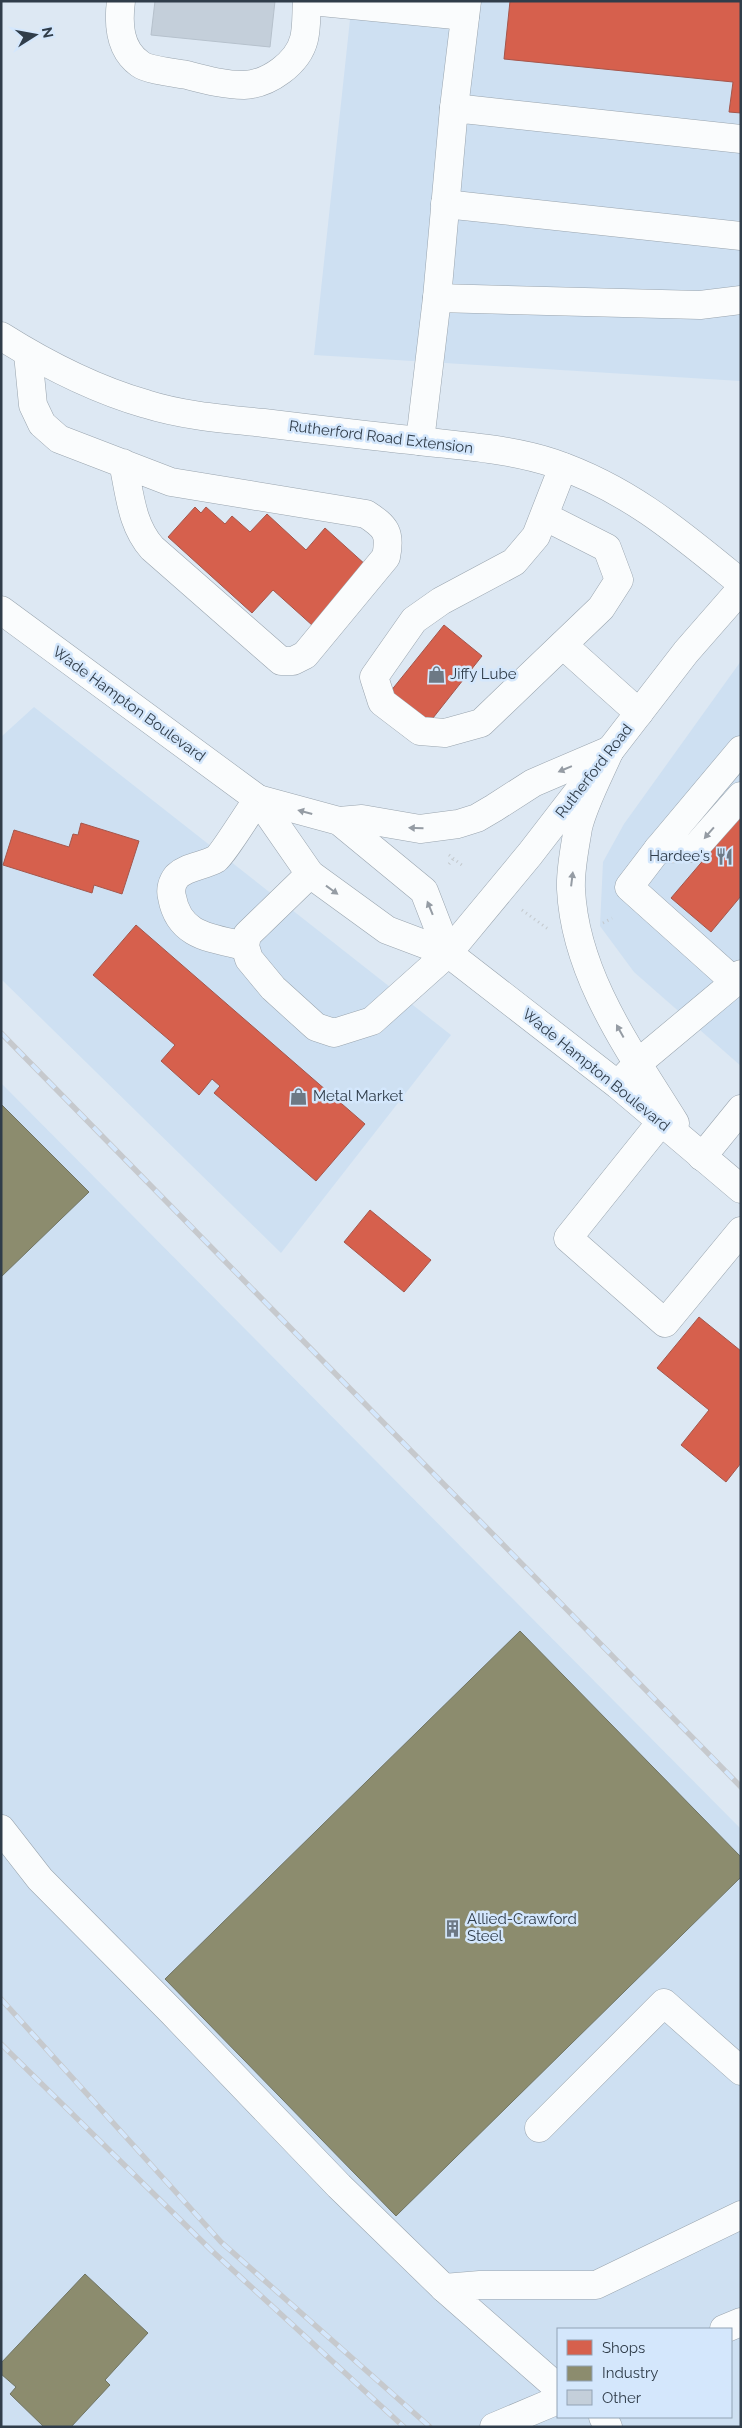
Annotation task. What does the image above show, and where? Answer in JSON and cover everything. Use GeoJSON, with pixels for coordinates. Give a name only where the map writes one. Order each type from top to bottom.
{"type":"FeatureCollection","features":[{"type":"Feature","properties":{"kind":"main road"},"geometry":{"type":"LineString","coordinates":[[121,1],[119,19],[122,40],[141,65],[222,83],[246,85],[268,78],[290,65],[304,40],[307,1]]}},
{"type":"Feature","properties":{"kind":"main road"},"geometry":{"type":"LineString","coordinates":[[311,1],[466,9],[454,108],[437,298],[420,441]]}},
{"type":"Feature","properties":{"kind":"main road"},"geometry":{"type":"LineString","coordinates":[[454,108],[741,138]]}},
{"type":"Feature","properties":{"kind":"main road"},"geometry":{"type":"LineString","coordinates":[[445,204],[741,236]]}},
{"type":"Feature","properties":{"kind":"main road"},"geometry":{"type":"LineString","coordinates":[[437,298],[700,305],[741,300]]}},
{"type":"Feature","properties":{"kind":"main road","name":"Rutherford Road Extension"},"geometry":{"type":"LineString","coordinates":[[1,336],[28,354],[94,386],[147,405],[203,416],[497,450],[563,466],[594,478],[638,502],[673,527],[741,583]]}},
{"type":"Feature","properties":{"kind":"main road"},"geometry":{"type":"LineString","coordinates":[[28,354],[33,405],[42,424],[59,439],[171,482],[366,514],[382,524],[386,532],[389,540],[386,557],[305,655],[293,661],[281,661],[152,548],[140,534],[124,464]]}},
{"type":"Feature","properties":{"kind":"main road"},"geometry":{"type":"LineString","coordinates":[[544,516],[607,548],[620,580],[601,608],[481,723],[445,733],[420,731],[382,702],[374,677],[414,620],[441,601],[514,562],[536,536],[563,466]]}},
{"type":"Feature","properties":{"kind":"main road","name":"Rutherford Road"},"geometry":{"type":"LineString","coordinates":[[245,946],[249,959],[273,988],[316,1026],[334,1033],[372,1021],[448,953],[686,652],[741,589]]}},
{"type":"Feature","properties":{"kind":"main road","name":"Wade Hampton Boulevard"},"geometry":{"type":"LineString","coordinates":[[1,610],[258,799],[310,874],[386,930],[448,953],[618,1084],[741,1189]]}},
{"type":"Feature","properties":{"kind":"main road"},"geometry":{"type":"LineString","coordinates":[[563,645],[639,713]]}},
{"type":"Feature","properties":{"kind":"main road"},"geometry":{"type":"LineString","coordinates":[[339,821],[362,820],[420,829],[458,824],[477,818],[533,783],[610,750]]}},
{"type":"Feature","properties":{"kind":"main road"},"geometry":{"type":"LineString","coordinates":[[610,750],[579,827],[570,887],[576,929],[588,966],[598,991],[638,1062],[696,1152],[741,1109]]}},
{"type":"Feature","properties":{"kind":"main road"},"geometry":{"type":"LineString","coordinates":[[618,1084],[638,1062],[738,978],[629,887],[658,849],[741,750]]}},
{"type":"Feature","properties":{"kind":"main road"},"geometry":{"type":"LineString","coordinates":[[658,849],[695,848],[741,796]]}},
{"type":"Feature","properties":{"kind":"main road"},"geometry":{"type":"LineString","coordinates":[[258,799],[216,858],[194,866],[178,876],[173,882],[171,892],[177,916],[194,933],[245,946],[247,935],[310,874]]}},
{"type":"Feature","properties":{"kind":"main road","name":"Wade Hampton Boulevard"},"geometry":{"type":"LineString","coordinates":[[258,799],[339,821],[424,891],[448,953]]}},
{"type":"Feature","properties":{"kind":"main road"},"geometry":{"type":"LineString","coordinates":[[661,1122],[568,1238],[665,1323],[741,1231]]}},
{"type":"Feature","properties":{"kind":"main road"},"geometry":{"type":"LineString","coordinates":[[1,1829],[40,1879],[173,2013],[339,2186],[444,2288],[557,2387]]}},
{"type":"Feature","properties":{"kind":"main road"},"geometry":{"type":"LineString","coordinates":[[539,2128],[664,2003],[741,2071]]}},
{"type":"Feature","properties":{"kind":"main road"},"geometry":{"type":"LineString","coordinates":[[444,2288],[480,2285],[596,2284],[741,2214]]}},
{"type":"Feature","properties":{"kind":"main road"},"geometry":{"type":"LineString","coordinates":[[726,2328],[741,2322]]}},
{"type":"Feature","properties":{"kind":"main road"},"geometry":{"type":"LineString","coordinates":[[494,2427],[557,2400]]}},
{"type":"Feature","properties":{"kind":"path"},"geometry":{"type":"LineString","coordinates":[[449,864],[454,858]]}},
{"type":"Feature","properties":{"kind":"path"},"geometry":{"type":"LineString","coordinates":[[522,910],[556,935]]}},
{"type":"Feature","properties":{"kind":"shaded area"},"geometry":{"type":"Polygon","coordinates":[[[352,1],[741,1],[740,381],[314,355],[352,1]]]}},
{"type":"Feature","properties":{"kind":"shaded area"},"geometry":{"type":"Polygon","coordinates":[[[741,661],[741,1066],[634,972],[600,926],[603,862],[624,824],[741,661]]]}},
{"type":"Feature","properties":{"kind":"shaded area"},"geometry":{"type":"Polygon","coordinates":[[[34,707],[451,1035],[281,1253],[1,979],[1,737],[34,707]]]}},
{"type":"Feature","properties":{"kind":"shaded area"},"geometry":{"type":"Polygon","coordinates":[[[1,1083],[741,1829],[741,2427],[1,2427],[1,1083]]]}},
{"type":"Feature","properties":{"kind":"building: Shops"},"geometry":{"type":"Polygon","coordinates":[[[510,1],[741,1],[741,113],[729,112],[733,82],[504,59],[510,1]]]}},
{"type":"Feature","properties":{"kind":"building: Shops"},"geometry":{"type":"Polygon","coordinates":[[[195,507],[201,513],[206,507],[225,524],[232,516],[250,532],[267,514],[306,550],[325,528],[367,566],[313,626],[273,590],[252,613],[168,537],[195,507]]]}},
{"type":"Feature","properties":{"kind":"building: Shops","name":"Jiffy Lube"},"geometry":{"type":"Polygon","coordinates":[[[444,625],[482,656],[429,723],[390,692],[444,625]]]}},
{"type":"Feature","properties":{"kind":"building: Shops","name":"Hardee's"},"geometry":{"type":"Polygon","coordinates":[[[741,816],[741,896],[711,932],[671,898],[741,816]]]}},
{"type":"Feature","properties":{"kind":"building: Shops"},"geometry":{"type":"Polygon","coordinates":[[[81,823],[139,841],[122,894],[94,885],[92,893],[3,865],[14,830],[69,847],[73,834],[78,835],[81,823]]]}},
{"type":"Feature","properties":{"kind":"building: Shops"},"geometry":{"type":"Polygon","coordinates":[[[136,925],[365,1124],[316,1181],[214,1093],[220,1086],[212,1079],[199,1095],[161,1061],[175,1045],[93,975],[136,925]]]}},
{"type":"Feature","properties":{"kind":"building: Shops"},"geometry":{"type":"Polygon","coordinates":[[[370,1210],[431,1260],[404,1292],[344,1242],[370,1210]]]}},
{"type":"Feature","properties":{"kind":"building: Shops"},"geometry":{"type":"Polygon","coordinates":[[[699,1317],[741,1351],[741,1463],[726,1482],[681,1445],[709,1410],[657,1368],[699,1317]]]}},
{"type":"Feature","properties":{"kind":"building: Industry"},"geometry":{"type":"Polygon","coordinates":[[[1,1104],[89,1192],[1,1277],[1,1104]]]}},
{"type":"Feature","properties":{"kind":"building: Industry","name":"Allied-Crawford Steel"},"geometry":{"type":"Polygon","coordinates":[[[520,1631],[741,1857],[741,1877],[396,2216],[165,1979],[520,1631]]]}},
{"type":"Feature","properties":{"kind":"building: Industry"},"geometry":{"type":"Polygon","coordinates":[[[85,2274],[148,2333],[105,2380],[110,2385],[71,2427],[44,2427],[10,2394],[16,2387],[1,2374],[1,2363],[85,2274]]]}},
{"type":"Feature","properties":{"kind":"building: Other"},"geometry":{"type":"Polygon","coordinates":[[[155,1],[275,1],[270,47],[151,35],[155,1]]]}},
{"type":"Feature","properties":{"kind":"railway"},"geometry":{"type":"LineString","coordinates":[[1,1033],[741,1787]]}},
{"type":"Feature","properties":{"kind":"railway"},"geometry":{"type":"LineString","coordinates":[[1,1999],[221,2242],[430,2427]]}},
{"type":"Feature","properties":{"kind":"railway"},"geometry":{"type":"LineString","coordinates":[[1,2044],[212,2251],[404,2427]]}},
{"type":"Feature","properties":{"kind":"place","name":"Jiffy Lube"},"geometry":{"type":"Point","coordinates":[436,674]}},
{"type":"Feature","properties":{"kind":"place","name":"Hardee's"},"geometry":{"type":"Point","coordinates":[724,856]}},
{"type":"Feature","properties":{"kind":"place","name":"Metal Market"},"geometry":{"type":"Point","coordinates":[299,1096]}},
{"type":"Feature","properties":{"kind":"place","name":"Allied-Crawford Steel"},"geometry":{"type":"Point","coordinates":[453,1928]}}]}
